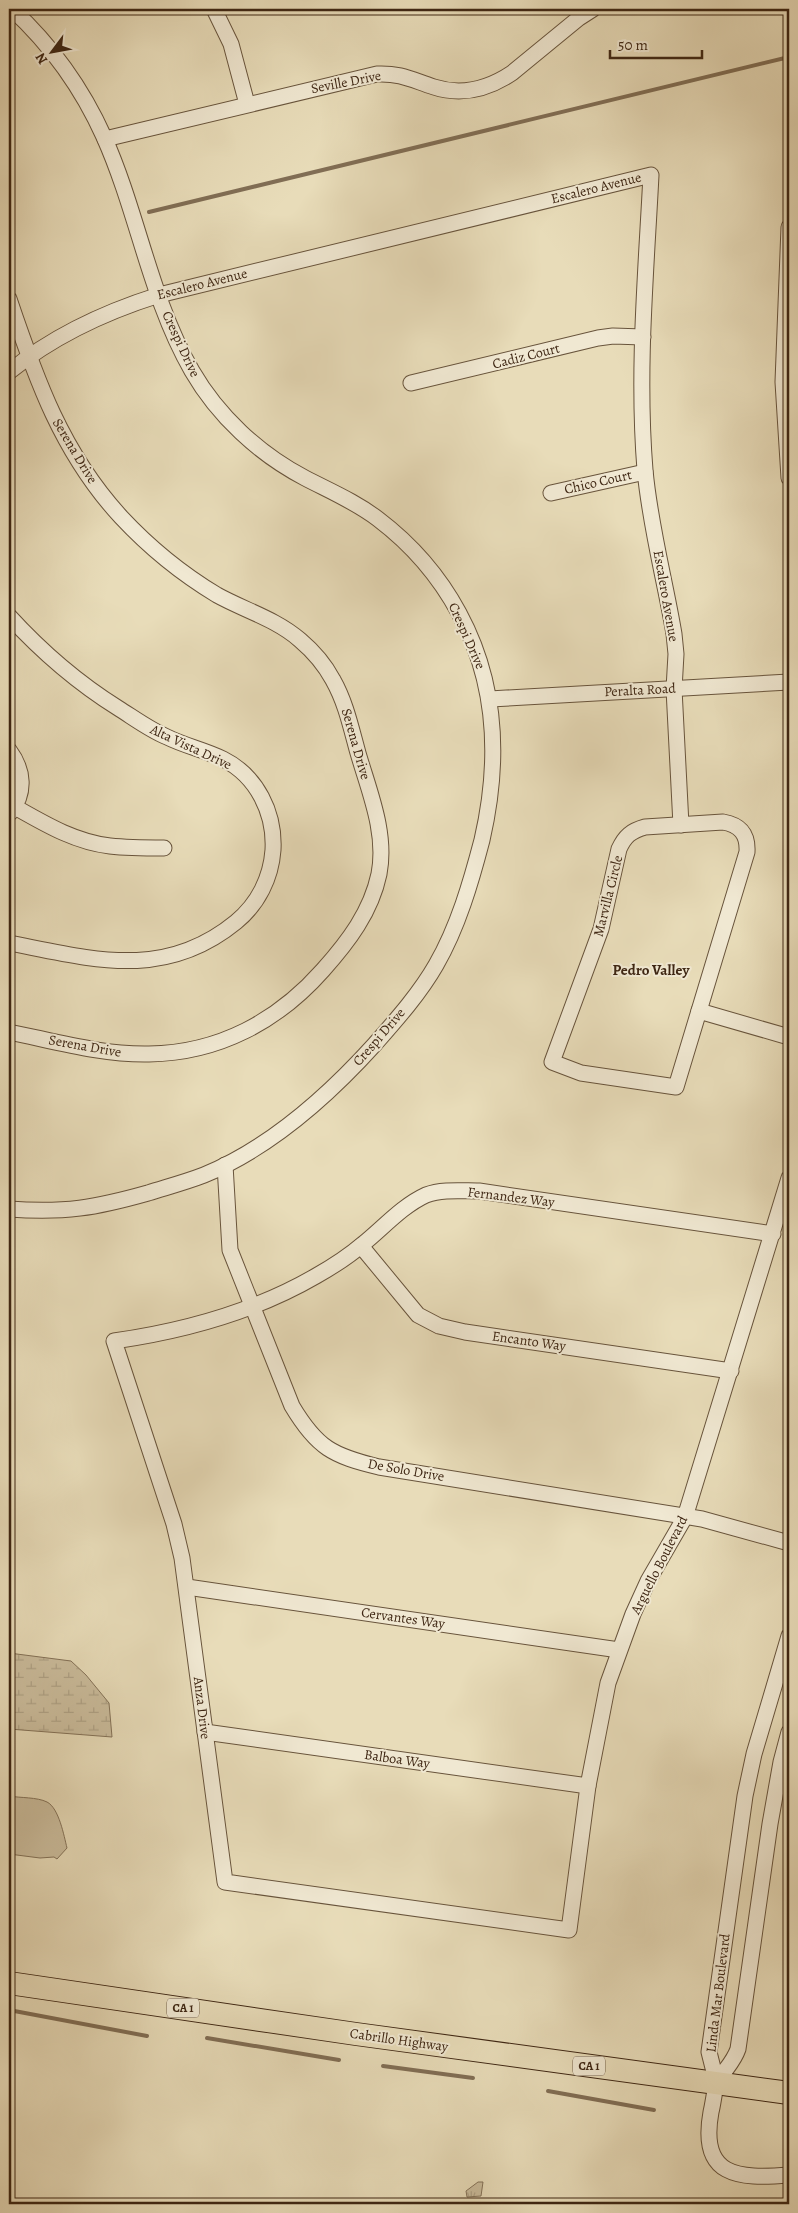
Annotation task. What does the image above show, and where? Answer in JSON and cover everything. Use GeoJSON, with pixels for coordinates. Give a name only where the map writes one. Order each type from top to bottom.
{"type":"FeatureCollection","features":[{"type":"Feature","properties":{"kind":"highway","name":"Cabrillo Highway"},"geometry":{"type":"LineString","coordinates":[[9,1983],[348,2033],[789,2093]]}},
{"type":"Feature","properties":{"kind":"street","name":"Crespi Drive"},"geometry":{"type":"LineString","coordinates":[[9,1209],[60,1211],[105,1205],[184,1182],[225,1165],[246,1153],[287,1125],[335,1084],[384,1033],[436,966],[447,944],[466,894],[486,820],[494,747],[490,699],[481,664],[469,632],[449,596],[430,568],[413,549],[376,517],[356,504],[278,462],[254,444],[211,400],[194,375],[180,350],[105,139],[88,104],[65,68],[35,31],[12,9]]}},
{"type":"Feature","properties":{"kind":"street"},"geometry":{"type":"LineString","coordinates":[[214,9],[231,44],[247,104]]}},
{"type":"Feature","properties":{"kind":"street","name":"Seville Drive"},"geometry":{"type":"LineString","coordinates":[[105,139],[377,74],[406,76],[448,90],[462,92],[475,90],[501,80],[512,73],[579,18],[593,9]]}},
{"type":"Feature","properties":{"kind":"street","name":"Escalero Avenue"},"geometry":{"type":"LineString","coordinates":[[9,372],[28,356],[100,316],[159,295],[651,175],[643,337],[642,403],[645,472],[674,634],[676,654],[674,688],[681,825]]}},
{"type":"Feature","properties":{"kind":"street"},"geometry":{"type":"LineString","coordinates":[[789,227],[783,382],[789,478]]}},
{"type":"Feature","properties":{"kind":"street","name":"Serena Drive"},"geometry":{"type":"LineString","coordinates":[[9,299],[28,356],[48,406],[74,454],[106,500],[124,521],[167,561],[191,578],[217,595],[285,629],[299,639],[324,666],[333,680],[346,711],[376,813],[381,853],[375,890],[357,928],[346,944],[306,989],[291,1002],[244,1033],[207,1046],[148,1054],[108,1050],[9,1032]]}},
{"type":"Feature","properties":{"kind":"street","name":"Cadiz Court"},"geometry":{"type":"LineString","coordinates":[[411,383],[598,338],[620,336],[643,337]]}},
{"type":"Feature","properties":{"kind":"street","name":"Chico Court"},"geometry":{"type":"LineString","coordinates":[[551,493],[645,472]]}},
{"type":"Feature","properties":{"kind":"street","name":"Alta Vista Drive"},"geometry":{"type":"LineString","coordinates":[[9,616],[62,667],[114,705],[165,737],[224,760],[238,769],[251,782],[268,812],[273,846],[268,879],[250,908],[237,921],[216,936],[174,956],[157,960],[118,961],[73,956],[9,943]]}},
{"type":"Feature","properties":{"kind":"street","name":"Peralta Road"},"geometry":{"type":"LineString","coordinates":[[490,699],[789,682]]}},
{"type":"Feature","properties":{"kind":"street"},"geometry":{"type":"LineString","coordinates":[[9,750],[16,759],[21,771],[20,790],[12,811],[56,830],[93,843],[110,846],[164,848]]}},
{"type":"Feature","properties":{"kind":"street","name":"Marvilla Circle"},"geometry":{"type":"LineString","coordinates":[[723,822],[734,824],[743,832],[748,842],[747,852],[676,1086],[582,1073],[552,1062],[601,929],[619,849],[624,838],[633,831],[645,827],[681,825],[723,822]]}},
{"type":"Feature","properties":{"kind":"street"},"geometry":{"type":"LineString","coordinates":[[699,1011],[789,1038]]}},
{"type":"Feature","properties":{"kind":"street","name":"De Solo Drive"},"geometry":{"type":"LineString","coordinates":[[225,1165],[230,1250],[292,1406],[303,1425],[323,1446],[346,1459],[379,1467],[685,1517],[729,1526],[789,1543]]}},
{"type":"Feature","properties":{"kind":"street","name":"Arguello Boulevard"},"geometry":{"type":"LineString","coordinates":[[569,1930],[588,1786],[600,1716],[619,1650],[648,1581],[685,1517],[789,1178]]}},
{"type":"Feature","properties":{"kind":"street","name":"Fernandez Way"},"geometry":{"type":"LineString","coordinates":[[252,1306],[314,1277],[361,1246],[407,1206],[427,1195],[450,1190],[478,1191],[773,1234]]}},
{"type":"Feature","properties":{"kind":"street","name":"Encanto Way"},"geometry":{"type":"LineString","coordinates":[[361,1246],[418,1315],[440,1326],[464,1332],[731,1371]]}},
{"type":"Feature","properties":{"kind":"street","name":"Anza Drive"},"geometry":{"type":"LineString","coordinates":[[252,1306],[216,1320],[180,1330],[114,1341],[174,1524],[187,1587],[225,1882],[569,1930]]}},
{"type":"Feature","properties":{"kind":"street","name":"Cervantes Way"},"geometry":{"type":"LineString","coordinates":[[187,1587],[619,1650]]}},
{"type":"Feature","properties":{"kind":"street","name":"Linda Mar Boulevard"},"geometry":{"type":"LineString","coordinates":[[717,2084],[709,2052],[746,1796],[754,1754],[789,1636]]}},
{"type":"Feature","properties":{"kind":"street","name":"Balboa Way"},"geometry":{"type":"LineString","coordinates":[[205,1732],[588,1786]]}},
{"type":"Feature","properties":{"kind":"street","name":"Linda Mar Boulevard"},"geometry":{"type":"LineString","coordinates":[[717,2084],[731,2065],[738,2049],[773,1808],[781,1762],[789,1732]]}},
{"type":"Feature","properties":{"kind":"street"},"geometry":{"type":"LineString","coordinates":[[717,2084],[708,2136],[709,2146],[715,2158],[723,2167],[740,2175],[760,2177],[789,2175]]}},
{"type":"Feature","properties":{"kind":"green space"},"geometry":{"type":"Polygon","coordinates":[[[9,1653],[71,1661],[86,1675],[109,1703],[112,1737],[9,1729],[9,1653]]]}},
{"type":"Feature","properties":{"kind":"green space"},"geometry":{"type":"Polygon","coordinates":[[[9,1796],[38,1799],[47,1802],[55,1810],[67,1848],[57,1859],[54,1857],[40,1858],[9,1854],[9,1796]]]}},
{"type":"Feature","properties":{"kind":"green space"},"geometry":{"type":"Polygon","coordinates":[[[478,2182],[483,2182],[481,2196],[467,2197],[466,2191],[478,2182]]]}},
{"type":"Feature","properties":{"kind":"waterway"},"geometry":{"type":"LineString","coordinates":[[149,212],[789,57]]}},
{"type":"Feature","properties":{"kind":"waterway"},"geometry":{"type":"LineString","coordinates":[[9,2010],[147,2036]]}},
{"type":"Feature","properties":{"kind":"waterway"},"geometry":{"type":"LineString","coordinates":[[207,2038],[339,2060]]}},
{"type":"Feature","properties":{"kind":"waterway"},"geometry":{"type":"LineString","coordinates":[[383,2066],[473,2078]]}},
{"type":"Feature","properties":{"kind":"waterway"},"geometry":{"type":"LineString","coordinates":[[548,2091],[654,2110]]}},
{"type":"Feature","properties":{"kind":"district","name":"Pedro Valley"},"geometry":{"type":"Point","coordinates":[651,970]}}]}
